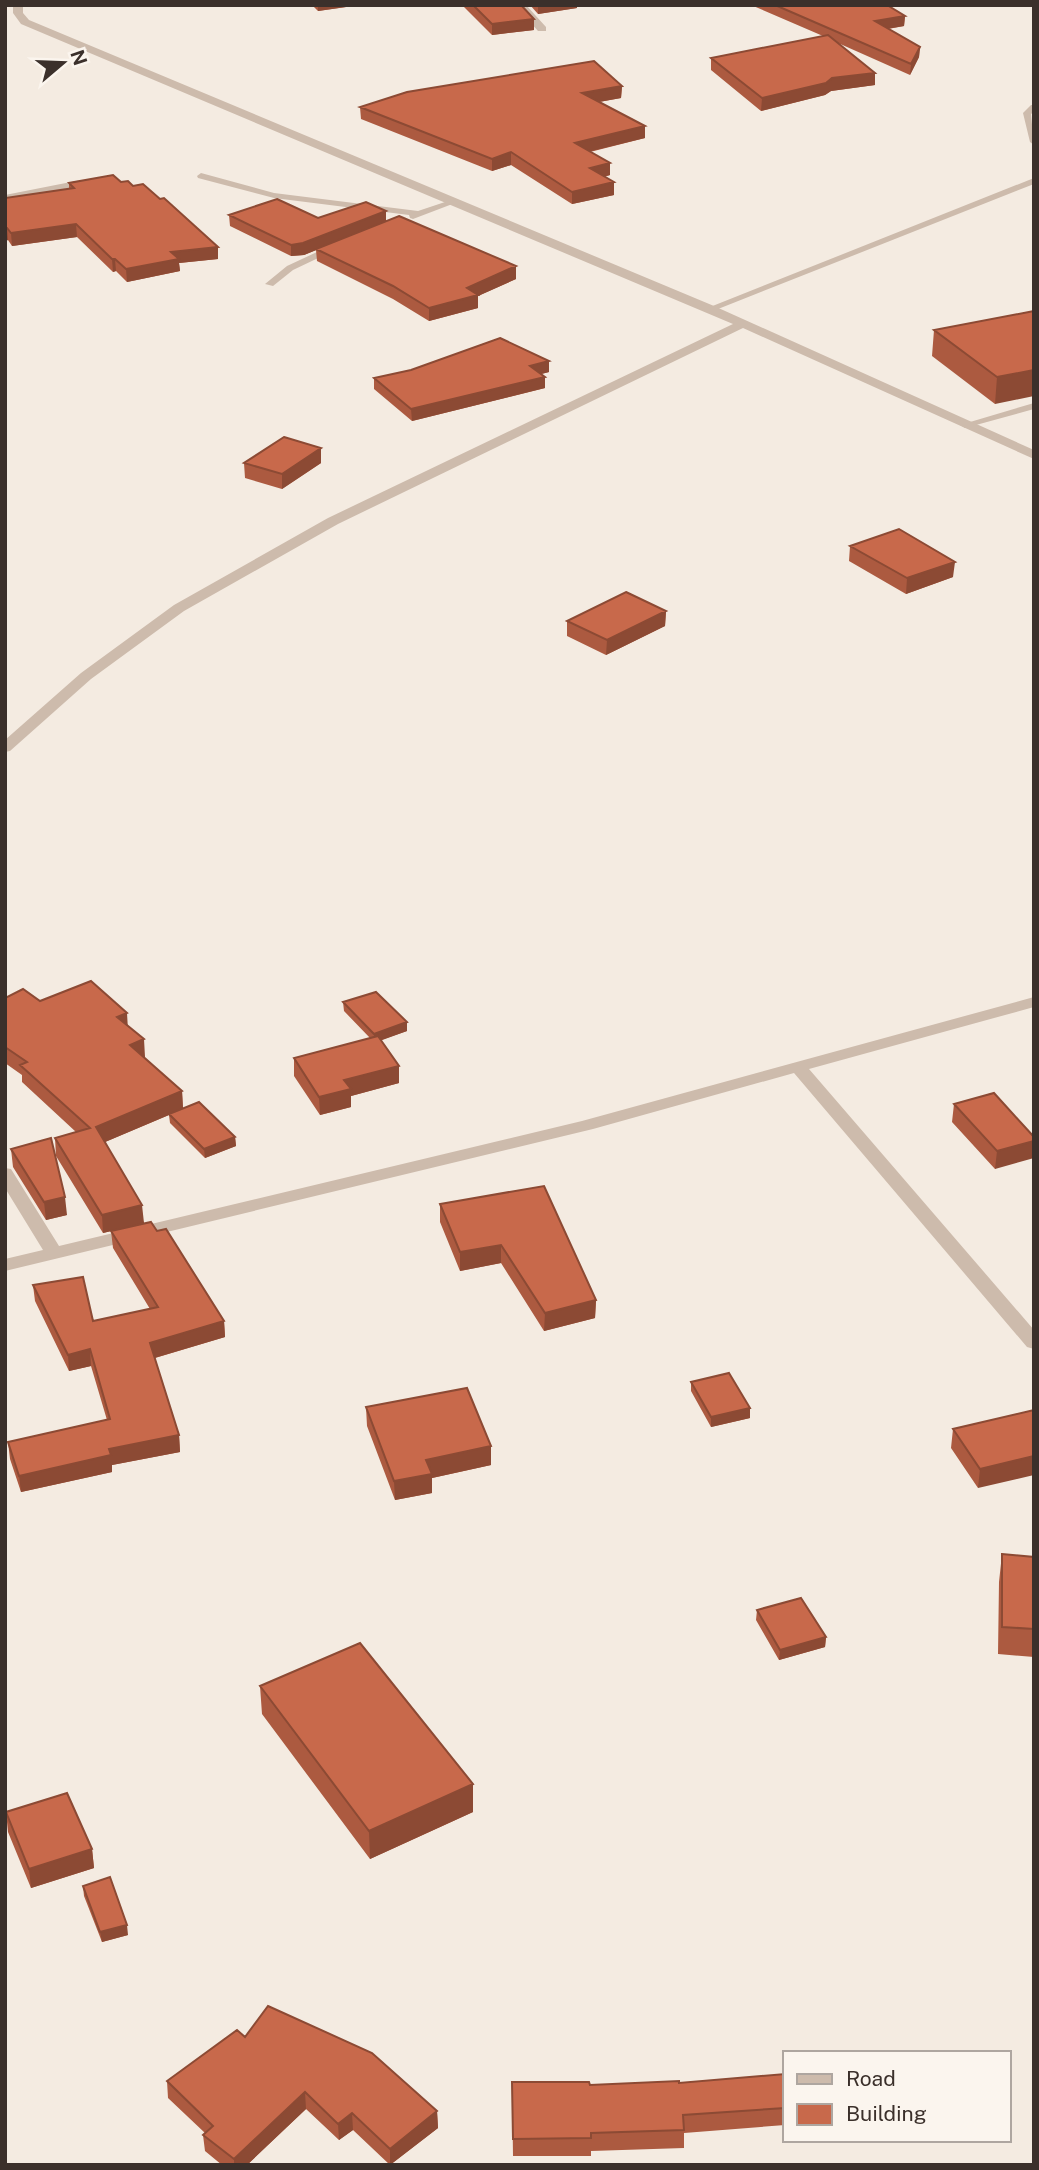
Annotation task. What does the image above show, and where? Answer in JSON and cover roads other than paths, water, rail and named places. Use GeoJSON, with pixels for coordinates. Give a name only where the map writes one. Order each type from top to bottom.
{"type":"FeatureCollection","features":[{"type":"Feature","properties":{"kind":"street"},"geometry":{"type":"LineString","coordinates":[[18,5],[18,13],[25,22],[743,324],[1034,455]]}},
{"type":"Feature","properties":{"kind":"street"},"geometry":{"type":"LineString","coordinates":[[520,5],[541,29]]}},
{"type":"Feature","properties":{"kind":"street"},"geometry":{"type":"LineString","coordinates":[[5,198],[81,183]]}},
{"type":"Feature","properties":{"kind":"street"},"geometry":{"type":"LineString","coordinates":[[5,748],[86,676],[191,602],[333,521],[743,324]]}},
{"type":"Feature","properties":{"kind":"street"},"geometry":{"type":"LineString","coordinates":[[5,1265],[587,1125],[1034,1002]]}},
{"type":"Feature","properties":{"kind":"street"},"geometry":{"type":"LineString","coordinates":[[798,1068],[1034,1343]]}},
{"type":"Feature","properties":{"kind":"street"},"geometry":{"type":"LineString","coordinates":[[5,1173],[53,1252]]}},
{"type":"Feature","properties":{"kind":"lane"},"geometry":{"type":"LineString","coordinates":[[1034,107],[1027,113],[1034,142]]}},
{"type":"Feature","properties":{"kind":"lane"},"geometry":{"type":"LineString","coordinates":[[201,176],[239,188],[283,197],[362,204],[419,214]]}},
{"type":"Feature","properties":{"kind":"lane"},"geometry":{"type":"LineString","coordinates":[[710,310],[1034,181]]}},
{"type":"Feature","properties":{"kind":"lane"},"geometry":{"type":"LineString","coordinates":[[396,223],[451,203]]}},
{"type":"Feature","properties":{"kind":"lane"},"geometry":{"type":"LineString","coordinates":[[270,284],[290,268],[341,244]]}},
{"type":"Feature","properties":{"kind":"lane"},"geometry":{"type":"LineString","coordinates":[[965,425],[1034,406]]}}]}
